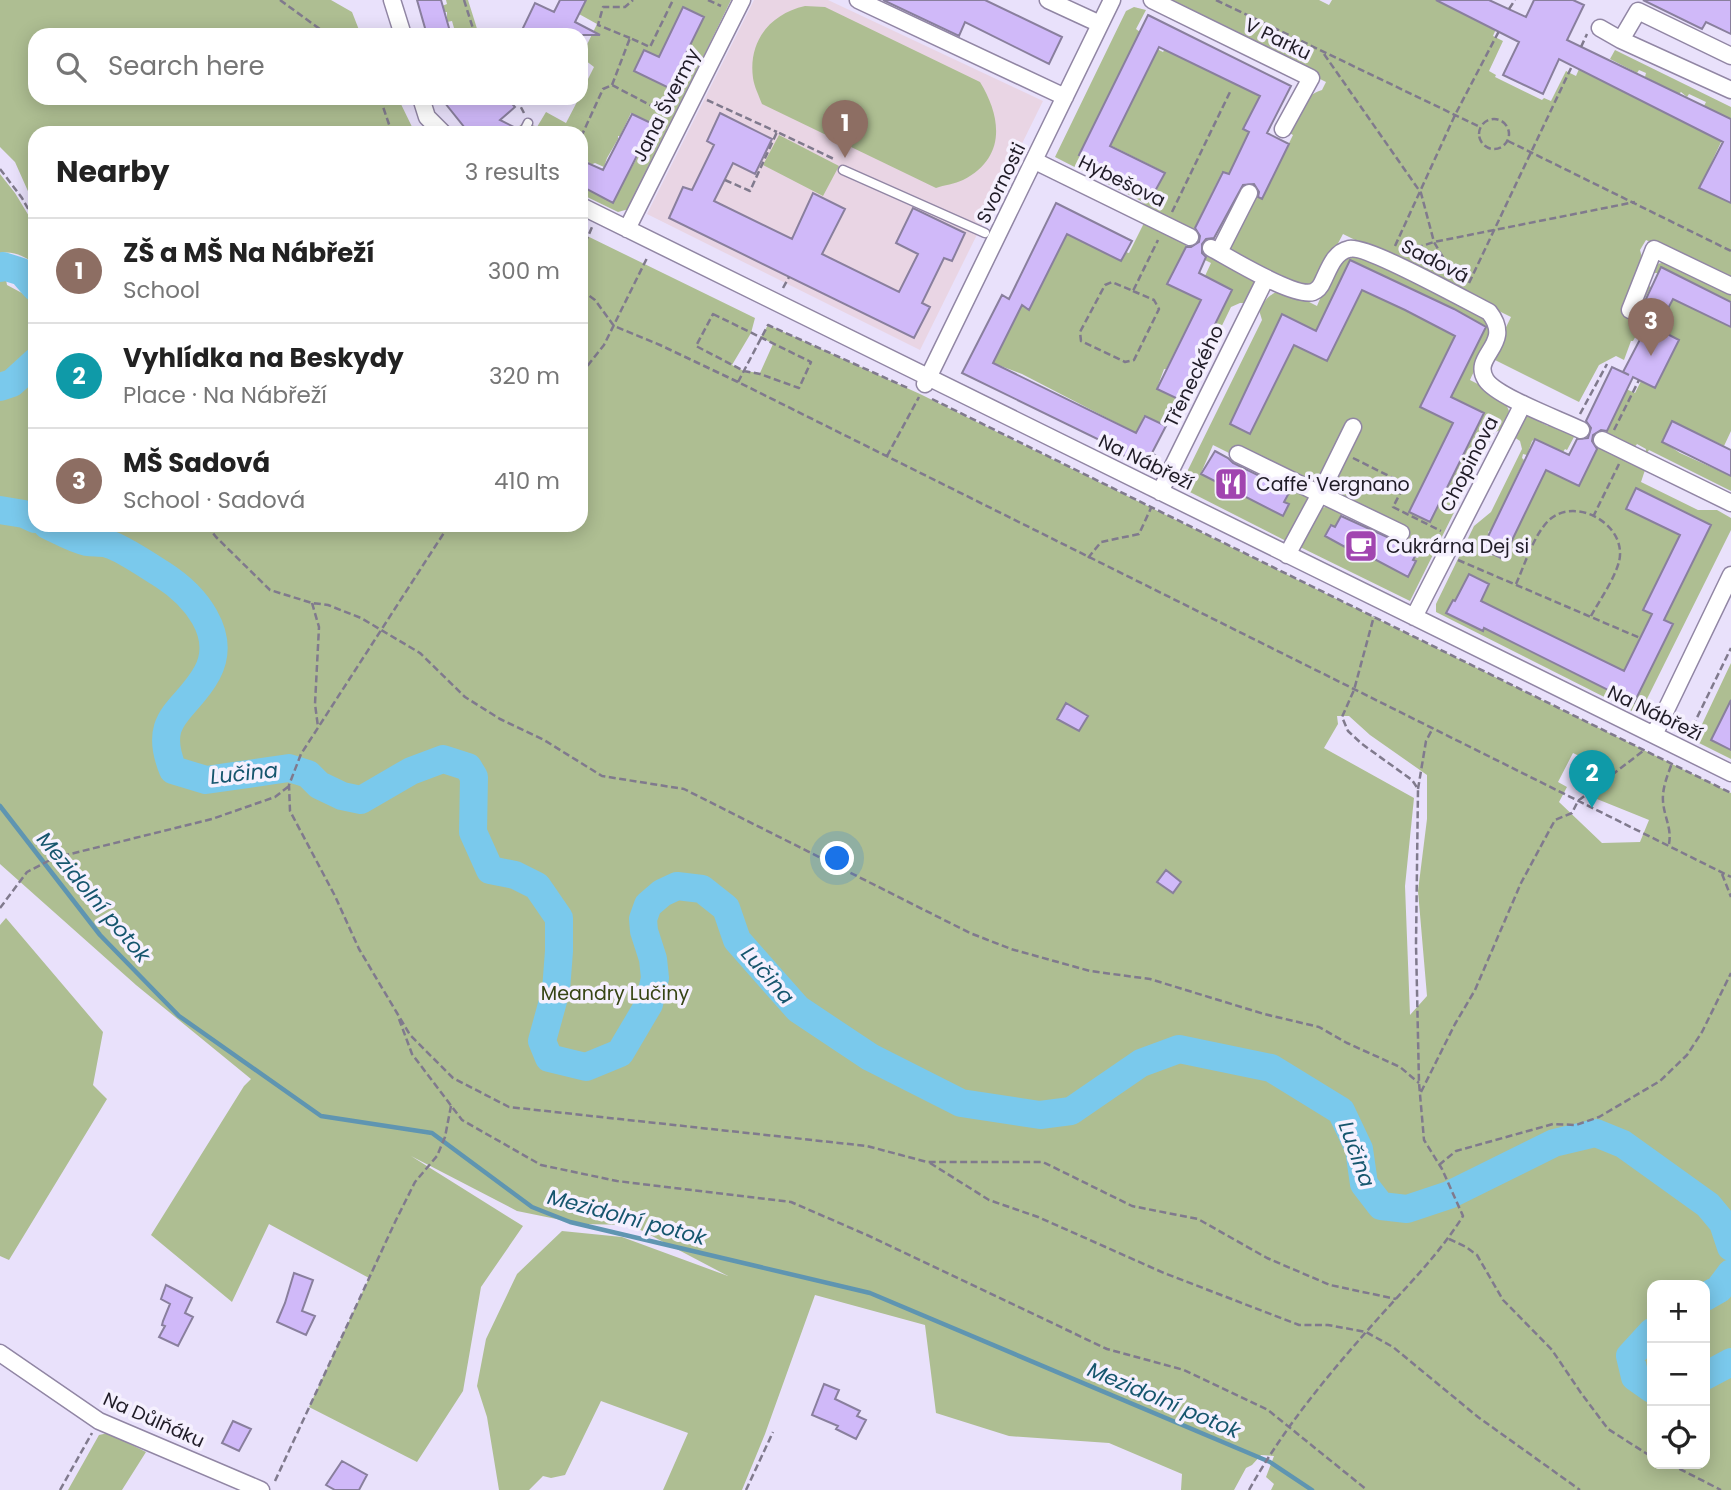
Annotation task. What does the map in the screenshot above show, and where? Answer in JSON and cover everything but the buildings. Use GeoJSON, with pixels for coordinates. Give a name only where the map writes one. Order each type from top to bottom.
{"type":"FeatureCollection","features":[{"type":"Feature","properties":{"kind":"street"},"geometry":{"type":"LineString","coordinates":[[392,0],[401,28]]}},
{"type":"Feature","properties":{"kind":"street"},"geometry":{"type":"LineString","coordinates":[[858,0],[1065,97]]}},
{"type":"Feature","properties":{"kind":"street"},"geometry":{"type":"LineString","coordinates":[[1048,0],[1100,24]]}},
{"type":"Feature","properties":{"kind":"street","name":"Svornosti"},"geometry":{"type":"LineString","coordinates":[[928,387],[1112,0]]}},
{"type":"Feature","properties":{"kind":"street","name":"V Parku"},"geometry":{"type":"LineString","coordinates":[[1152,0],[1311,78],[1283,130]]}},
{"type":"Feature","properties":{"kind":"street","name":"Jana Švermy"},"geometry":{"type":"LineString","coordinates":[[627,229],[695,94],[735,4]]}},
{"type":"Feature","properties":{"kind":"street"},"geometry":{"type":"LineString","coordinates":[[1621,40],[1638,11],[1731,56]]}},
{"type":"Feature","properties":{"kind":"street"},"geometry":{"type":"LineString","coordinates":[[1600,28],[1731,90]]}},
{"type":"Feature","properties":{"kind":"street"},"geometry":{"type":"LineString","coordinates":[[423,105],[427,117],[436,126]]}},
{"type":"Feature","properties":{"kind":"street","name":"Hybešova"},"geometry":{"type":"LineString","coordinates":[[1035,161],[1190,237]]}},
{"type":"Feature","properties":{"kind":"street","name":"Sadová"},"geometry":{"type":"LineString","coordinates":[[1249,193],[1215,250],[1266,278],[1296,291],[1311,293],[1319,288],[1335,256],[1349,248],[1362,249],[1388,259],[1489,312],[1497,323],[1499,333],[1483,364],[1484,377],[1490,385],[1523,404],[1577,428]]}},
{"type":"Feature","properties":{"kind":"street","name":"Na Nábřeží"},"geometry":{"type":"LineString","coordinates":[[588,210],[928,387],[1160,492],[1731,774]]}},
{"type":"Feature","properties":{"kind":"street"},"geometry":{"type":"LineString","coordinates":[[1630,310],[1654,250],[1731,286]]}},
{"type":"Feature","properties":{"kind":"street","name":"Třeneckého"},"geometry":{"type":"LineString","coordinates":[[1160,492],[1266,278]]}},
{"type":"Feature","properties":{"kind":"street","name":"Chopinova"},"geometry":{"type":"LineString","coordinates":[[1414,617],[1523,404]]}},
{"type":"Feature","properties":{"kind":"street"},"geometry":{"type":"LineString","coordinates":[[1287,555],[1353,426]]}},
{"type":"Feature","properties":{"kind":"street"},"geometry":{"type":"LineString","coordinates":[[1605,441],[1731,503]]}},
{"type":"Feature","properties":{"kind":"street"},"geometry":{"type":"LineString","coordinates":[[1238,454],[1401,533]]}},
{"type":"Feature","properties":{"kind":"street"},"geometry":{"type":"LineString","coordinates":[[1654,735],[1731,575]]}},
{"type":"Feature","properties":{"kind":"street","name":"Na Důlňáku"},"geometry":{"type":"LineString","coordinates":[[0,1353],[99,1421],[261,1490]]}},
{"type":"Feature","properties":{"kind":"lane"},"geometry":{"type":"LineString","coordinates":[[844,170],[985,233]]}},
{"type":"Feature","properties":{"kind":"path"},"geometry":{"type":"LineString","coordinates":[[280,0],[318,28]]}},
{"type":"Feature","properties":{"kind":"path"},"geometry":{"type":"LineString","coordinates":[[464,0],[473,28]]}},
{"type":"Feature","properties":{"kind":"path"},"geometry":{"type":"LineString","coordinates":[[633,0],[625,7],[603,7],[598,25],[650,47],[673,0]]}},
{"type":"Feature","properties":{"kind":"path"},"geometry":{"type":"LineString","coordinates":[[708,0],[735,4]]}},
{"type":"Feature","properties":{"kind":"path"},"geometry":{"type":"LineString","coordinates":[[1216,0],[1480,127]]}},
{"type":"Feature","properties":{"kind":"path"},"geometry":{"type":"LineString","coordinates":[[1509,9],[1515,0]]}},
{"type":"Feature","properties":{"kind":"path"},"geometry":{"type":"LineString","coordinates":[[1388,259],[1421,194],[1455,115],[1499,31]]}},
{"type":"Feature","properties":{"kind":"path"},"geometry":{"type":"LineString","coordinates":[[586,126],[603,89],[612,85],[631,38]]}},
{"type":"Feature","properties":{"kind":"path"},"geometry":{"type":"LineString","coordinates":[[1322,51],[1421,194],[1434,242],[1463,296]]}},
{"type":"Feature","properties":{"kind":"path"},"geometry":{"type":"LineString","coordinates":[[1463,296],[1572,66]]}},
{"type":"Feature","properties":{"kind":"path"},"geometry":{"type":"LineString","coordinates":[[612,85],[674,117]]}},
{"type":"Feature","properties":{"kind":"path"},"geometry":{"type":"LineString","coordinates":[[1133,291],[1230,92]]}},
{"type":"Feature","properties":{"kind":"path"},"geometry":{"type":"LineString","coordinates":[[695,94],[846,164],[844,170]]}},
{"type":"Feature","properties":{"kind":"path"},"geometry":{"type":"LineString","coordinates":[[382,105],[390,126]]}},
{"type":"Feature","properties":{"kind":"path"},"geometry":{"type":"LineString","coordinates":[[521,105],[528,123]]}},
{"type":"Feature","properties":{"kind":"path"},"geometry":{"type":"LineString","coordinates":[[1488,120],[1503,122],[1509,130],[1508,141],[1502,148],[1487,148],[1480,141],[1480,127],[1488,120]]}},
{"type":"Feature","properties":{"kind":"path"},"geometry":{"type":"LineString","coordinates":[[725,180],[750,191],[777,132]]}},
{"type":"Feature","properties":{"kind":"path"},"geometry":{"type":"LineString","coordinates":[[1508,141],[1731,251]]}},
{"type":"Feature","properties":{"kind":"path"},"geometry":{"type":"LineString","coordinates":[[0,169],[28,209]]}},
{"type":"Feature","properties":{"kind":"path"},"geometry":{"type":"LineString","coordinates":[[1388,259],[1434,242],[1635,202]]}},
{"type":"Feature","properties":{"kind":"path"},"geometry":{"type":"LineString","coordinates":[[588,237],[598,215]]}},
{"type":"Feature","properties":{"kind":"path"},"geometry":{"type":"LineString","coordinates":[[588,365],[604,345],[655,243]]}},
{"type":"Feature","properties":{"kind":"path"},"geometry":{"type":"LineString","coordinates":[[782,291],[789,277]]}},
{"type":"Feature","properties":{"kind":"path"},"geometry":{"type":"LineString","coordinates":[[1112,282],[1133,291],[1154,300],[1158,309],[1134,359],[1125,362],[1081,341],[1080,332],[1105,285],[1112,282]]}},
{"type":"Feature","properties":{"kind":"path"},"geometry":{"type":"LineString","coordinates":[[588,295],[595,300],[614,326],[738,383],[1731,877]]}},
{"type":"Feature","properties":{"kind":"path"},"geometry":{"type":"LineString","coordinates":[[713,314],[761,337],[811,362],[800,388],[744,371],[696,346],[713,314]]}},
{"type":"Feature","properties":{"kind":"path"},"geometry":{"type":"LineString","coordinates":[[738,383],[768,325],[920,394],[886,457]]}},
{"type":"Feature","properties":{"kind":"path"},"geometry":{"type":"LineString","coordinates":[[1577,428],[1607,364]]}},
{"type":"Feature","properties":{"kind":"path"},"geometry":{"type":"LineString","coordinates":[[1605,441],[1639,380]]}},
{"type":"Feature","properties":{"kind":"path"},"geometry":{"type":"LineString","coordinates":[[928,387],[1152,508],[1731,793]]}},
{"type":"Feature","properties":{"kind":"path"},"geometry":{"type":"LineString","coordinates":[[1340,452],[1405,484],[1394,507],[1455,538]]}},
{"type":"Feature","properties":{"kind":"path"},"geometry":{"type":"LineString","coordinates":[[1593,517],[1626,452]]}},
{"type":"Feature","properties":{"kind":"path"},"geometry":{"type":"LineString","coordinates":[[1088,558],[1101,542],[1139,534],[1160,492]]}},
{"type":"Feature","properties":{"kind":"path"},"geometry":{"type":"LineString","coordinates":[[1516,584],[1539,534],[1548,521],[1557,515],[1575,510],[1593,517],[1606,523],[1614,531],[1620,553],[1618,565],[1591,616]]}},
{"type":"Feature","properties":{"kind":"path"},"geometry":{"type":"LineString","coordinates":[[212,532],[270,590],[328,605],[361,618],[420,653],[466,697],[602,776],[684,789],[970,933],[1011,949],[1090,971],[1150,979],[1264,1014],[1319,1027],[1400,1067],[1419,1083]]}},
{"type":"Feature","properties":{"kind":"path"},"geometry":{"type":"LineString","coordinates":[[444,532],[301,754],[289,785],[290,811],[335,896],[359,949],[410,1035],[453,1078],[509,1107],[867,1146],[927,1162],[1043,1162],[1132,1206],[1198,1220],[1266,1258],[1330,1285],[1395,1298]]}},
{"type":"Feature","properties":{"kind":"path"},"geometry":{"type":"LineString","coordinates":[[1446,555],[1640,638]]}},
{"type":"Feature","properties":{"kind":"path"},"geometry":{"type":"LineString","coordinates":[[1378,600],[1354,690],[1342,717],[1349,731],[1362,744],[1412,780],[1418,789]]}},
{"type":"Feature","properties":{"kind":"path"},"geometry":{"type":"LineString","coordinates":[[312,603],[319,627],[315,704],[318,727]]}},
{"type":"Feature","properties":{"kind":"path"},"geometry":{"type":"LineString","coordinates":[[1668,846],[1671,832],[1663,801],[1672,764],[1731,648]]}},
{"type":"Feature","properties":{"kind":"path"},"geometry":{"type":"LineString","coordinates":[[1249,1490],[1273,1447],[1366,1332],[1448,1239],[1462,1216],[1441,1167],[1424,1140],[1419,1083],[1416,944],[1418,789],[1426,741],[1433,728]]}},
{"type":"Feature","properties":{"kind":"path"},"geometry":{"type":"LineString","coordinates":[[1420,1095],[1475,990],[1521,883],[1555,820],[1572,813],[1578,801],[1644,750]]}},
{"type":"Feature","properties":{"kind":"path"},"geometry":{"type":"LineString","coordinates":[[0,908],[27,873],[54,858],[212,819],[275,797],[289,785]]}},
{"type":"Feature","properties":{"kind":"path"},"geometry":{"type":"LineString","coordinates":[[1721,872],[1731,897]]}},
{"type":"Feature","properties":{"kind":"path"},"geometry":{"type":"LineString","coordinates":[[1441,1167],[1456,1151],[1553,1124],[1576,1125],[1599,1117],[1660,1081],[1687,1055],[1702,1032],[1731,973]]}},
{"type":"Feature","properties":{"kind":"path"},"geometry":{"type":"LineString","coordinates":[[397,1013],[412,1054],[462,1120],[541,1165],[617,1181],[791,1202],[867,1235],[1107,1349],[1184,1370],[1268,1410],[1367,1490]]}},
{"type":"Feature","properties":{"kind":"path"},"geometry":{"type":"LineString","coordinates":[[270,1490],[415,1182],[439,1152],[452,1106]]}},
{"type":"Feature","properties":{"kind":"path"},"geometry":{"type":"LineString","coordinates":[[927,1162],[989,1200],[1038,1217],[1164,1273],[1299,1325],[1328,1325],[1366,1332],[1393,1347],[1478,1417],[1580,1490]]}},
{"type":"Feature","properties":{"kind":"path"},"geometry":{"type":"LineString","coordinates":[[1448,1239],[1477,1255],[1503,1300],[1552,1350],[1608,1429],[1647,1454]]}},
{"type":"Feature","properties":{"kind":"path"},"geometry":{"type":"LineString","coordinates":[[60,1490],[99,1421]]}},
{"type":"Feature","properties":{"kind":"path"},"geometry":{"type":"LineString","coordinates":[[746,1490],[773,1432]]}},
{"type":"Feature","properties":{"kind":"path"},"geometry":{"type":"LineString","coordinates":[[1680,1469],[1721,1490]]}},
{"type":"Feature","properties":{"kind":"shaded area"},"geometry":{"type":"Polygon","coordinates":[[[754,0],[828,0],[1043,101],[920,350],[647,214],[754,0]]]}},
{"type":"Feature","properties":{"kind":"green space"},"geometry":{"type":"Polygon","coordinates":[[[0,0],[331,0],[352,12],[358,28],[28,28],[28,105],[401,105],[412,126],[28,126],[28,191],[15,162],[0,147],[0,0]]]}},
{"type":"Feature","properties":{"kind":"green space"},"geometry":{"type":"Polygon","coordinates":[[[446,0],[468,0],[477,28],[454,28],[452,21],[447,22],[447,12],[444,12],[442,6],[447,4],[446,0]]]}},
{"type":"Feature","properties":{"kind":"green space"},"geometry":{"type":"Polygon","coordinates":[[[586,0],[731,0],[629,209],[618,212],[588,197],[588,190],[613,202],[644,144],[652,123],[631,113],[604,167],[595,163],[590,165],[588,161],[588,126],[538,126],[546,112],[566,123],[575,105],[588,105],[588,79],[594,67],[588,62],[588,43],[597,24],[579,14],[586,0]]]}},
{"type":"Feature","properties":{"kind":"green space"},"geometry":{"type":"Polygon","coordinates":[[[1162,0],[1319,0],[1329,5],[1332,0],[1436,0],[1496,29],[1493,36],[1503,41],[1489,71],[1496,75],[1495,77],[1542,100],[1544,98],[1551,101],[1566,71],[1576,76],[1579,69],[1722,140],[1700,187],[1731,203],[1731,281],[1646,240],[1640,250],[1643,261],[1622,306],[1629,309],[1656,264],[1667,262],[1731,292],[1731,302],[1661,267],[1658,273],[1653,273],[1647,285],[1651,287],[1630,327],[1638,332],[1631,341],[1624,360],[1616,356],[1599,365],[1579,402],[1491,358],[1511,317],[1343,234],[1314,285],[1297,285],[1213,244],[1239,192],[1248,196],[1250,192],[1262,198],[1293,135],[1288,132],[1297,113],[1305,101],[1322,90],[1326,82],[1162,0]]]}},
{"type":"Feature","properties":{"kind":"green space"},"geometry":{"type":"Polygon","coordinates":[[[805,6],[825,7],[980,82],[993,109],[996,123],[993,149],[987,160],[963,180],[936,188],[762,104],[755,88],[752,65],[758,41],[764,31],[781,15],[805,6]]]}},
{"type":"Feature","properties":{"kind":"green space"},"geometry":{"type":"Polygon","coordinates":[[[1134,7],[1146,10],[1136,29],[1140,32],[1079,155],[1154,192],[1164,172],[1110,145],[1157,49],[1163,52],[1165,49],[1260,96],[1243,129],[1253,134],[1238,154],[1232,175],[1222,172],[1192,233],[1145,210],[1141,201],[1055,157],[1126,11],[1134,7]]]}},
{"type":"Feature","properties":{"kind":"green space"},"geometry":{"type":"Polygon","coordinates":[[[1615,50],[1731,107],[1731,119],[1704,106],[1706,102],[1689,94],[1687,97],[1681,92],[1679,94],[1645,77],[1646,73],[1639,70],[1637,73],[1610,59],[1615,50]]]}},
{"type":"Feature","properties":{"kind":"green space"},"geometry":{"type":"Polygon","coordinates":[[[779,135],[839,166],[823,196],[763,165],[779,135]]]}},
{"type":"Feature","properties":{"kind":"green space","name":"Meandry Lučiny"},"geometry":{"type":"Polygon","coordinates":[[[0,174],[28,214],[28,260],[19,255],[1,253],[7,285],[28,296],[28,532],[588,532],[588,236],[755,318],[751,333],[732,365],[744,371],[760,373],[773,344],[761,337],[768,325],[920,394],[1731,793],[1731,1490],[1271,1490],[1274,1484],[1266,1477],[1274,1456],[1261,1455],[1246,1468],[1234,1490],[1181,1490],[1182,1474],[1109,1443],[1009,1436],[936,1413],[925,1325],[815,1295],[742,1490],[663,1490],[688,1433],[601,1401],[565,1475],[551,1478],[543,1476],[529,1490],[499,1490],[487,1417],[477,1386],[486,1339],[517,1274],[562,1231],[622,1237],[728,1276],[631,1225],[581,1224],[517,1211],[411,1156],[523,1226],[481,1287],[463,1391],[417,1462],[309,1407],[369,1278],[269,1224],[232,1302],[151,1235],[244,1086],[251,1079],[136,985],[0,864],[0,174]],[[1337,716],[1338,724],[1324,748],[1414,798],[1405,886],[1410,1015],[1427,996],[1418,891],[1427,819],[1427,775],[1370,735],[1349,716],[1337,716]],[[1573,753],[1558,782],[1567,787],[1559,802],[1602,843],[1640,842],[1649,820],[1587,795],[1602,767],[1573,753]]]}},
{"type":"Feature","properties":{"kind":"green space"},"geometry":{"type":"Polygon","coordinates":[[[1144,223],[1188,242],[1168,283],[1201,300],[1164,369],[1157,388],[1177,398],[1231,290],[1205,276],[1211,263],[1205,260],[1208,252],[1255,281],[1256,288],[1246,303],[1231,307],[1179,414],[1172,411],[1165,426],[1144,416],[1136,433],[1022,374],[993,363],[1021,305],[1029,309],[1066,234],[1129,253],[1144,223]]]}},
{"type":"Feature","properties":{"kind":"green space"},"geometry":{"type":"Polygon","coordinates":[[[1357,253],[1488,318],[1491,333],[1489,341],[1470,380],[1503,397],[1509,411],[1502,430],[1494,432],[1410,601],[1298,546],[1317,511],[1331,507],[1341,509],[1354,514],[1342,513],[1335,527],[1330,525],[1325,536],[1408,575],[1415,561],[1414,557],[1418,558],[1423,548],[1408,540],[1406,544],[1356,520],[1358,517],[1399,537],[1402,530],[1240,450],[1236,457],[1278,477],[1276,481],[1230,458],[1231,454],[1213,445],[1201,473],[1282,515],[1288,504],[1285,502],[1289,484],[1282,479],[1303,490],[1309,501],[1308,508],[1290,543],[1182,488],[1182,482],[1262,320],[1259,310],[1266,300],[1272,294],[1285,292],[1317,306],[1342,259],[1357,253]]]}},
{"type":"Feature","properties":{"kind":"green space"},"geometry":{"type":"Polygon","coordinates":[[[1672,298],[1731,327],[1731,431],[1724,446],[1672,421],[1662,441],[1680,453],[1731,476],[1731,491],[1649,450],[1645,456],[1646,449],[1637,444],[1634,448],[1604,436],[1626,389],[1635,393],[1641,381],[1655,387],[1679,340],[1657,328],[1672,298]]]}},
{"type":"Feature","properties":{"kind":"green space"},"geometry":{"type":"Polygon","coordinates":[[[1535,414],[1544,418],[1542,423],[1548,426],[1551,421],[1578,434],[1563,452],[1535,439],[1532,441],[1527,455],[1523,454],[1524,460],[1492,529],[1488,532],[1482,553],[1492,556],[1545,469],[1579,485],[1599,444],[1646,467],[1641,482],[1698,510],[1717,510],[1731,518],[1731,530],[1641,711],[1634,712],[1436,612],[1436,604],[1474,526],[1491,512],[1522,449],[1520,441],[1511,435],[1523,417],[1535,414]]]}},
{"type":"Feature","properties":{"kind":"green space"},"geometry":{"type":"Polygon","coordinates":[[[1731,663],[1731,759],[1699,743],[1696,737],[1731,663]]]}},
{"type":"Feature","properties":{"kind":"green space"},"geometry":{"type":"Polygon","coordinates":[[[6,918],[103,1032],[93,1085],[107,1099],[9,1260],[0,1256],[0,925],[6,918]]]}},
{"type":"Feature","properties":{"kind":"green space"},"geometry":{"type":"Polygon","coordinates":[[[108,1433],[146,1452],[122,1490],[68,1490],[99,1435],[108,1433]]]}},
{"type":"Feature","properties":{"kind":"waterway","name":"Lučina"},"geometry":{"type":"LineString","coordinates":[[0,268],[3,266],[22,272],[28,279]]}},
{"type":"Feature","properties":{"kind":"waterway","name":"Lučina"},"geometry":{"type":"LineString","coordinates":[[0,387],[12,383],[28,368]]}},
{"type":"Feature","properties":{"kind":"waterway","name":"Lučina"},"geometry":{"type":"LineString","coordinates":[[0,510],[28,516]]}},
{"type":"Feature","properties":{"kind":"waterway","name":"Lučina"},"geometry":{"type":"LineString","coordinates":[[62,532],[87,542],[108,544],[128,553],[175,583],[204,617],[213,644],[212,658],[199,686],[169,726],[167,752],[173,770],[206,780],[289,768],[308,774],[319,785],[342,796],[361,800],[411,771],[443,759],[468,767],[474,777],[473,832],[490,870],[515,875],[537,886],[559,918],[556,990],[542,1041],[549,1058],[586,1067],[620,1053],[649,1004],[655,978],[653,959],[644,931],[643,919],[648,905],[662,893],[677,886],[702,889],[726,908],[737,940],[798,1009],[870,1057],[961,1103],[1040,1115],[1071,1111],[1141,1063],[1179,1049],[1271,1068],[1341,1111],[1359,1149],[1364,1184],[1381,1206],[1407,1209],[1449,1195],[1554,1143],[1596,1133],[1623,1144],[1708,1205],[1723,1223],[1731,1247]]}},
{"type":"Feature","properties":{"kind":"waterway","name":"Mezidolní potok"},"geometry":{"type":"LineString","coordinates":[[0,806],[100,935],[179,1016],[321,1116],[432,1133],[532,1207],[570,1222],[870,1293],[1270,1462],[1312,1490]]}},
{"type":"Feature","properties":{"kind":"waterway","name":"Lučina"},"geometry":{"type":"LineString","coordinates":[[1710,1294],[1719,1289],[1731,1273]]}},
{"type":"Feature","properties":{"kind":"waterway","name":"Lučina"},"geometry":{"type":"LineString","coordinates":[[1647,1337],[1630,1356],[1635,1377],[1647,1385]]}},
{"type":"Feature","properties":{"kind":"waterway","name":"Lučina"},"geometry":{"type":"LineString","coordinates":[[1710,1373],[1731,1362]]}},
{"type":"Feature","properties":{"kind":"place","name":"ZŠ a MŠ Na Nábřeží"},"geometry":{"type":"Point","coordinates":[845,158]}},
{"type":"Feature","properties":{"kind":"place","name":"MŠ Sadová"},"geometry":{"type":"Point","coordinates":[1651,356]}},
{"type":"Feature","properties":{"kind":"place","name":"Caffe' Vergnano"},"geometry":{"type":"Point","coordinates":[1231,484]}},
{"type":"Feature","properties":{"kind":"place","name":"Cukrárna Dej si"},"geometry":{"type":"Point","coordinates":[1361,546]}},
{"type":"Feature","properties":{"kind":"place","name":"Vyhlídka na Beskydy"},"geometry":{"type":"Point","coordinates":[1592,808]}}]}
